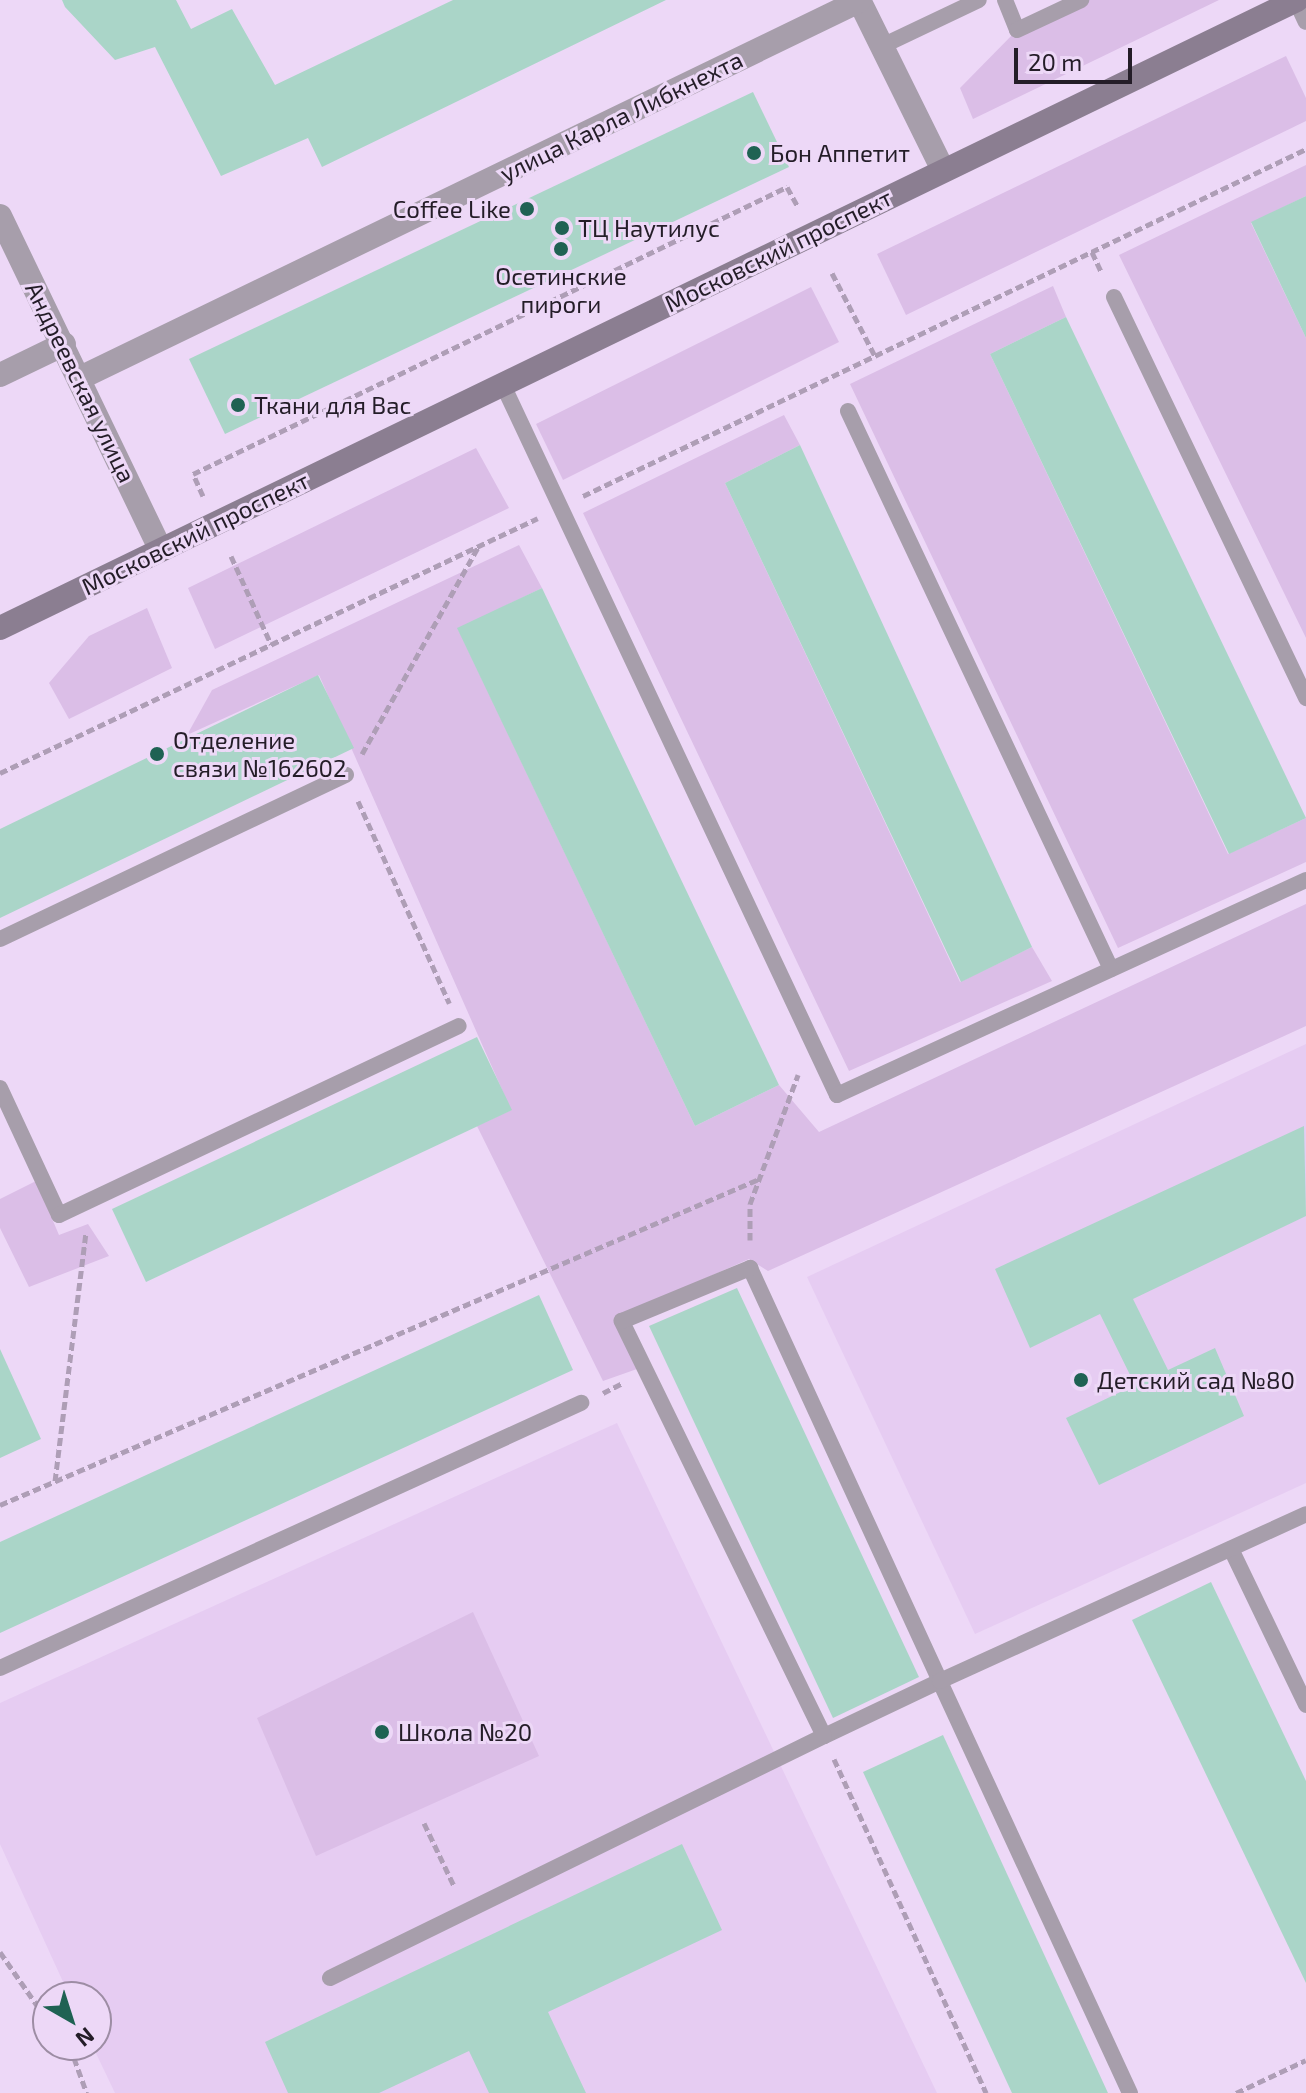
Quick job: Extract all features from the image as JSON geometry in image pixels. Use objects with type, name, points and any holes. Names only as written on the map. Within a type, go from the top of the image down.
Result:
[{"type":"street","points":[[859,0],[943,170]]},
{"type":"street","name":"улица Карла Либкнехта","points":[[80,378],[859,0]]},
{"type":"street","name":"Московский проспект","points":[[0,628],[1297,0]]},
{"type":"street","name":"Андреевская улица","points":[[0,216],[160,549]]},
{"type":"street","points":[[0,375],[64,344]]},
{"type":"lane","points":[[882,46],[979,0]]},
{"type":"lane","points":[[1005,0],[1017,30],[1081,0]]},
{"type":"lane","points":[[1297,0],[1306,22]]},
{"type":"lane","points":[[1114,297],[1306,698]]},
{"type":"lane","points":[[502,383],[837,1095],[1306,880]]},
{"type":"lane","points":[[848,411],[1111,969]]},
{"type":"lane","points":[[0,939],[346,775]]},
{"type":"lane","points":[[0,1088],[59,1215],[459,1026]]},
{"type":"lane","points":[[824,1736],[622,1321],[750,1268],[1130,2093]]},
{"type":"lane","points":[[0,1668],[581,1403]]},
{"type":"lane","points":[[330,1978],[824,1736],[1306,1514]]},
{"type":"lane","points":[[1231,1549],[1306,1705]]},
{"type":"path","points":[[0,773],[1306,149]]},
{"type":"path","points":[[206,503],[193,474],[731,214],[787,187],[802,215]]},
{"type":"path","points":[[832,273],[875,356]]},
{"type":"path","points":[[459,1026],[346,775],[359,760],[479,545]]},
{"type":"path","points":[[231,556],[271,644]]},
{"type":"path","points":[[750,1268],[750,1204],[811,1040]]},
{"type":"path","points":[[0,1505],[759,1179]]},
{"type":"path","points":[[55,1482],[90,1200]]},
{"type":"path","points":[[581,1403],[646,1373]]},
{"type":"path","points":[[824,1736],[986,2093]]},
{"type":"path","points":[[424,1823],[466,1912]]},
{"type":"path","points":[[0,1952],[32,1998]]},
{"type":"path","points":[[1236,2093],[1306,2060]]},
{"type":"path","points":[[75,2061],[87,2093]]},
{"type":"shaded area","points":[[1081,0],[1219,0],[973,119],[960,88],[1017,30]]},
{"type":"shaded area","points":[[1286,56],[1306,98],[1306,121],[906,315],[877,254]]},
{"type":"shaded area","points":[[1306,165],[1306,196],[1251,223],[1306,338],[1306,638],[1119,255]]},
{"type":"shaded area","points":[[1053,286],[1066,317],[990,354],[1228,854],[1306,818],[1306,862],[1118,948],[850,384]]},
{"type":"shaded area","points":[[811,287],[839,342],[563,480],[536,424]]},
{"type":"shaded area","points":[[784,415],[800,445],[725,483],[960,982],[1032,947],[1052,981],[849,1071],[583,513]]},
{"type":"shaded area","points":[[476,448],[509,508],[215,649],[188,588]]},
{"type":"shaded area","points":[[519,545],[542,588],[458,629],[695,1126],[779,1085],[819,1132],[1306,904],[1306,1026],[768,1271],[749,1259],[616,1318],[637,1369],[603,1381],[477,1126],[511,1110],[319,675],[187,735],[212,690]]},
{"type":"shaded area","points":[[147,608],[172,668],[69,719],[49,683],[89,636]]},
{"type":"shaded area","name":"Детский сад №80","points":[[1306,1044],[1306,1483],[975,1634],[807,1277]]},
{"type":"shaded area","points":[[36,1181],[59,1235],[88,1224],[109,1256],[29,1287],[0,1228],[0,1199]]},
{"type":"shaded area","name":"Школа №20","points":[[617,1423],[937,2093],[115,2093],[100,2061],[112,2061],[112,1981],[63,1981],[0,1844],[0,1703]]},
{"type":"shaded area","points":[[473,1612],[539,1756],[316,1856],[257,1718]]},
{"type":"building","points":[[62,0],[176,0],[191,29],[232,9],[275,85],[453,0],[666,0],[322,167],[308,138],[221,176],[155,47],[115,60]]},
{"type":"building","name":"ТЦ Наутилус","points":[[753,92],[789,167],[225,434],[189,359]]},
{"type":"building","points":[[1306,196],[1306,338],[1251,222]]},
{"type":"building","points":[[1066,317],[1306,818],[1229,854],[990,354]]},
{"type":"building","points":[[800,445],[1032,947],[961,982],[725,483]]},
{"type":"building","points":[[542,588],[779,1085],[695,1126],[457,628]]},
{"type":"building","points":[[318,675],[354,748],[0,918],[0,829]]},
{"type":"building","points":[[477,1037],[512,1110],[146,1282],[112,1209]]},
{"type":"building","points":[[1304,1126],[1306,1216],[1133,1299],[1168,1370],[1215,1348],[1244,1416],[1099,1485],[1066,1418],[1135,1385],[1100,1314],[1030,1348],[995,1269]]},
{"type":"building","points":[[737,1288],[919,1677],[833,1718],[649,1326]]},
{"type":"building","points":[[539,1295],[573,1370],[0,1633],[0,1542]]},
{"type":"building","points":[[0,1349],[41,1439],[0,1458]]},
{"type":"building","points":[[1211,1582],[1306,1781],[1306,1983],[1132,1620]]},
{"type":"building","points":[[943,1735],[1108,2093],[1012,2093],[863,1772]]},
{"type":"building","points":[[682,1844],[722,1930],[548,2012],[586,2093],[489,2093],[469,2051],[379,2093],[288,2093],[265,2042]]},
{"type":"place","name":"Бон Аппетит","points":[[754,153]]},
{"type":"place","name":"Coffee Like","points":[[527,209]]},
{"type":"place","name":"ТЦ Наутилус","points":[[562,228]]},
{"type":"place","name":"Осетинские пироги","points":[[561,249]]},
{"type":"place","name":"Ткани для Вас","points":[[238,405]]},
{"type":"place","name":"Отделение связи №162602","points":[[157,754]]},
{"type":"place","name":"Детский сад №80","points":[[1081,1380]]},
{"type":"place","name":"Школа №20","points":[[382,1732]]}]
